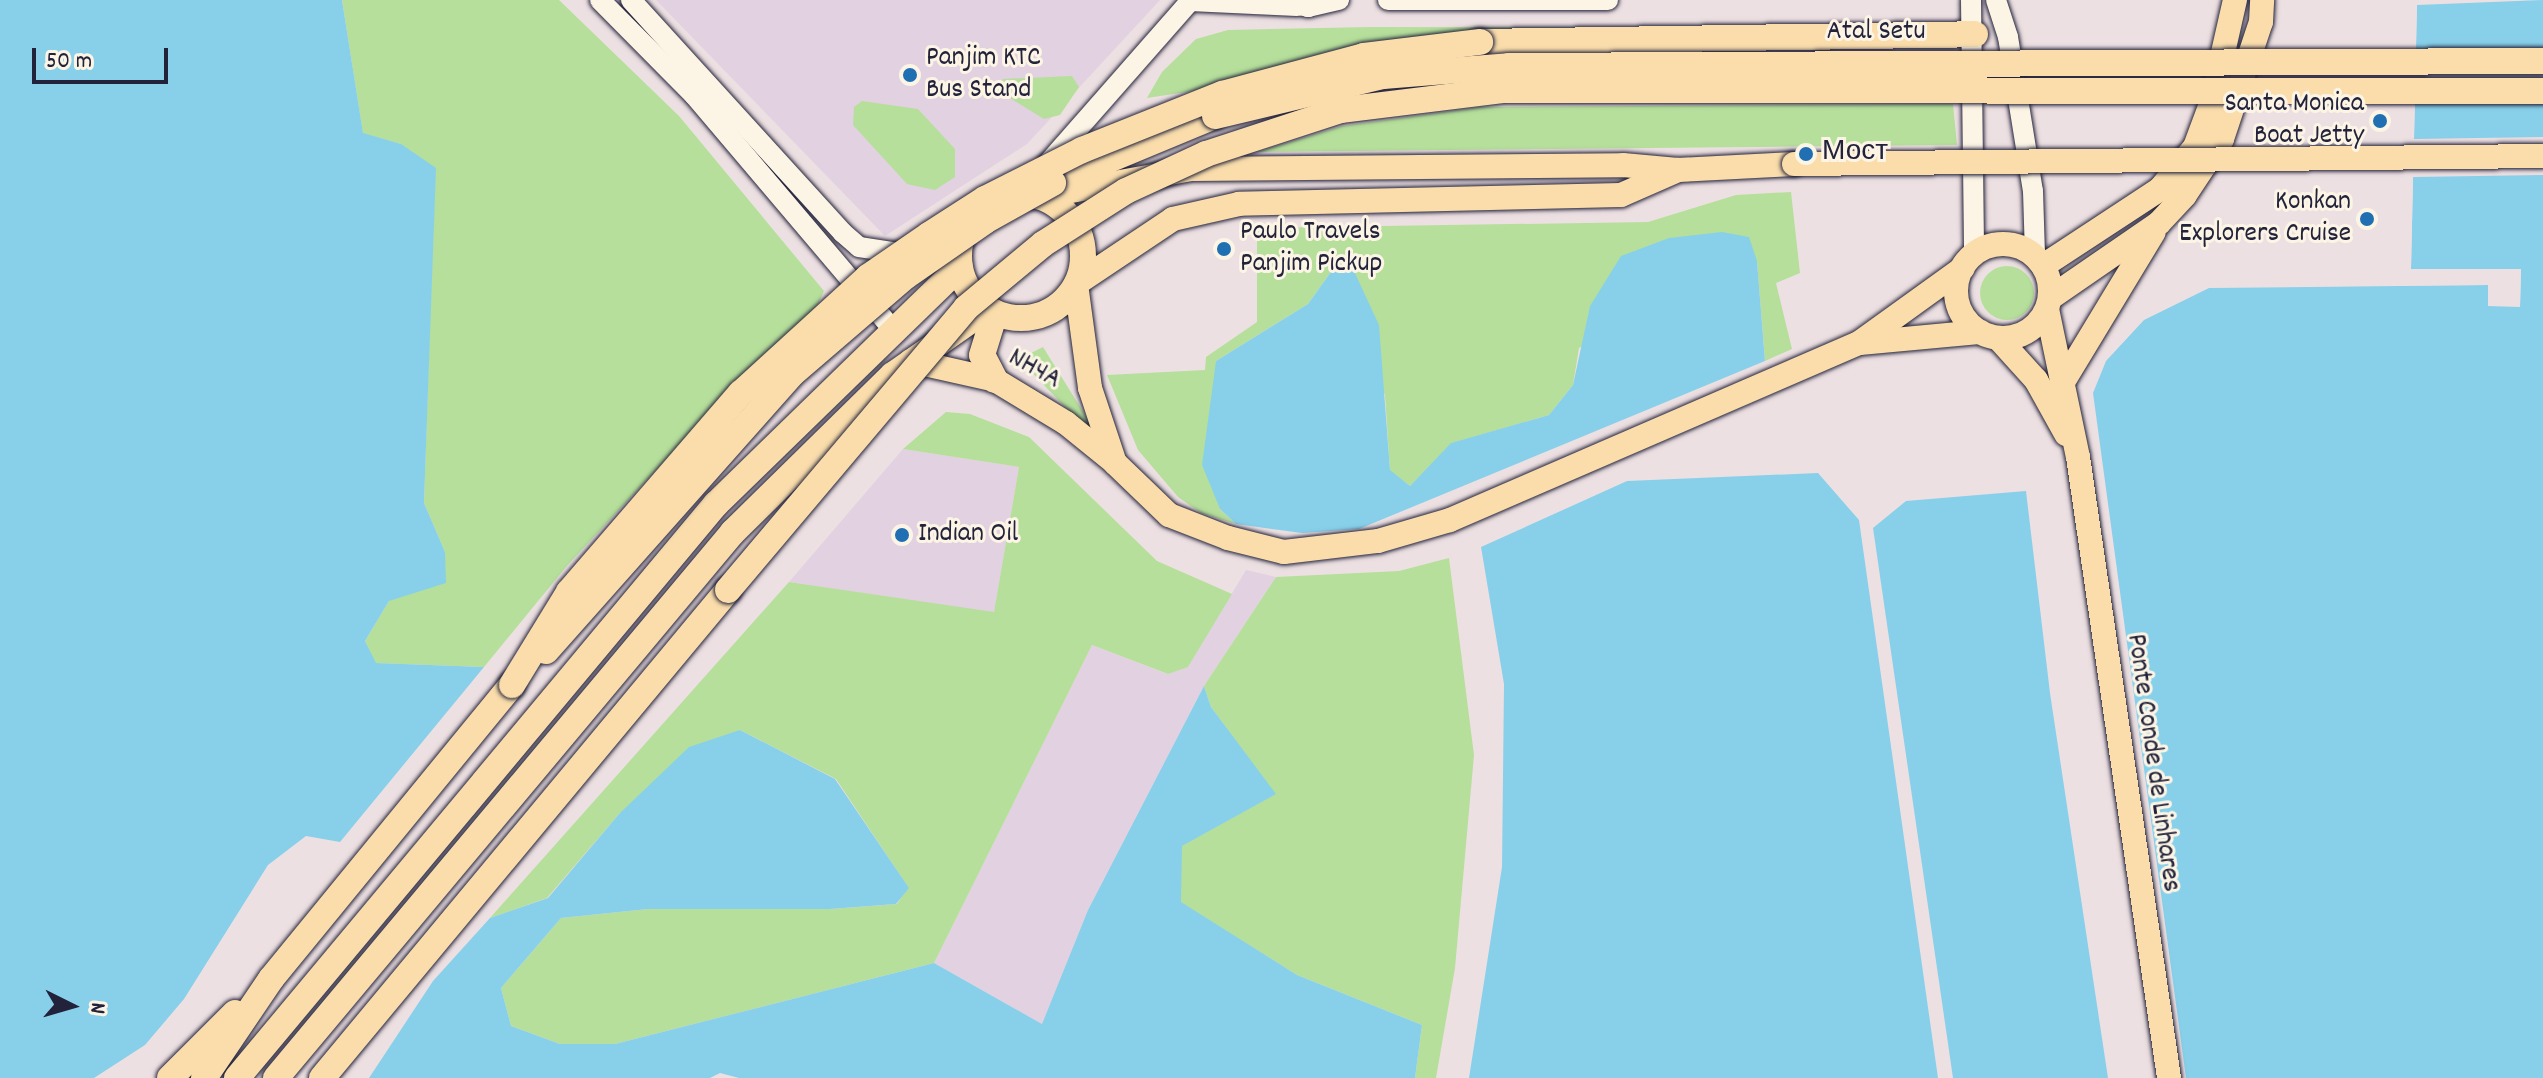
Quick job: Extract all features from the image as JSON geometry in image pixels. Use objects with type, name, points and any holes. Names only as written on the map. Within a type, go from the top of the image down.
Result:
[{"type":"highway","points":[[204,1078],[271,979],[512,685],[569,592],[741,393],[868,277],[929,235],[1030,175],[1142,124],[1222,94],[1364,56],[1480,42],[1973,16]]},
{"type":"highway","name":"Atal Setu","points":[[512,685],[589,608],[704,468],[792,374],[906,276],[985,221],[1053,183],[1215,116],[1383,76],[1509,66],[2543,61]]},
{"type":"highway","points":[[322,1078],[618,726],[847,443],[966,308],[1043,244],[1126,191],[1206,154],[1341,110],[1504,90],[2543,91]]},
{"type":"highway","points":[[1031,195],[1057,205],[1079,232],[1083,250],[1076,284],[1058,305],[1032,317],[991,311],[969,291],[960,267],[962,236],[991,201],[1031,195]]},
{"type":"highway","points":[[237,1078],[716,504],[960,267]]},
{"type":"highway","points":[[276,1078],[733,532],[911,361],[991,311]]},
{"type":"highway","points":[[991,311],[982,355],[995,380]]},
{"type":"highway","points":[[170,1078],[271,979]]},
{"type":"main road","points":[[600,0],[694,95],[895,332]]},
{"type":"main road","points":[[631,0],[859,247],[888,254],[922,253],[962,236]]},
{"type":"main road","points":[[1031,195],[1190,1],[1289,3],[1319,7],[1339,0]]},
{"type":"main road","points":[[1388,0],[1608,0]]},
{"type":"main road","points":[[2039,261],[2160,189],[2195,147],[2212,101],[2235,0]]},
{"type":"main road","points":[[2063,382],[2159,223],[2222,139],[2261,22],[2262,0]]},
{"type":"main road","points":[[1998,5],[2033,191],[2039,261],[2048,303]]},
{"type":"main road","points":[[1998,5],[1996,15],[1973,16],[1968,261],[1958,304],[2036,380],[2078,457]]},
{"type":"main road","points":[[1031,195],[1191,169],[1623,165],[1678,170],[1794,164],[2543,156]]},
{"type":"main road","points":[[1115,463],[1090,388],[1076,284],[1173,219],[1239,204],[1621,195],[1678,170]]},
{"type":"main road","points":[[1859,343],[2022,335],[2048,303],[2159,223]]},
{"type":"main road","points":[[1859,343],[1968,261],[1998,244],[2039,261]]},
{"type":"main road","name":"Ponte Conde de Linhares","points":[[2048,303],[2078,457],[2169,1078]]},
{"type":"main road","name":"NH4A","points":[[911,361],[995,380],[1066,423],[1115,463],[1169,515],[1228,538],[1284,552],[1333,549],[1450,520],[1859,343]]},
{"type":"shaded area","name":"Panjim KTC Bus Stand","points":[[656,0],[1160,0],[1027,144],[885,236]]},
{"type":"shaded area","points":[[903,449],[1019,467],[994,613],[789,582]]},
{"type":"shaded area","points":[[1246,570],[1276,577],[1204,686],[1088,910],[1042,1024],[934,963],[1092,645],[1167,674],[1188,667]]},
{"type":"green space","points":[[342,0],[559,0],[679,116],[824,291],[812,317],[684,440],[566,567],[484,667],[375,663],[365,641],[389,601],[445,552],[424,503],[429,349],[401,144],[363,134]]},
{"type":"green space","points":[[1371,27],[1927,28],[1546,37],[1147,98],[1162,72],[1196,39],[1228,30]]},
{"type":"green space","points":[[1072,76],[1079,87],[1060,115],[1044,119],[997,90],[1003,79]]},
{"type":"green space","points":[[862,101],[918,109],[955,149],[955,177],[935,190],[907,184],[853,125],[854,107]]},
{"type":"green space","points":[[1953,104],[1957,145],[1257,152],[1342,126],[1481,107]]},
{"type":"green space","points":[[1791,192],[1800,273],[1776,283],[1792,349],[1765,361],[1757,261],[1579,348],[1573,385],[1549,415],[1452,443],[1410,486],[1390,471],[1385,395],[1333,269],[1308,304],[1216,361],[1220,509],[1236,524],[1201,513],[1178,497],[1138,450],[1107,375],[1205,370],[1206,357],[1257,322],[1257,228],[1648,222],[1736,195]]},
{"type":"green space","points":[[2007,266],[2018,268],[2026,274],[2032,282],[2032,304],[2026,312],[2018,318],[2007,320],[1996,318],[1988,312],[1982,304],[1980,293],[1982,282],[1988,274],[1996,268]]},
{"type":"green space","points":[[1043,347],[1108,452],[1019,359]]},
{"type":"green space","points":[[946,412],[970,414],[1029,437],[1157,561],[1232,594],[1188,667],[1168,674],[1092,645],[934,963],[615,1044],[560,1044],[511,1026],[501,988],[561,918],[648,909],[830,909],[897,904],[908,887],[836,779],[740,730],[619,814],[547,898],[490,918],[789,582],[994,612],[1019,467],[903,449]]},
{"type":"green space","points":[[1449,558],[1474,755],[1455,968],[1436,1078],[1415,1078],[1422,1025],[1297,975],[1180,902],[1181,846],[1275,794],[1211,707],[1204,686],[1276,577],[1399,571]]},
{"type":"water","points":[[0,0],[342,0],[363,133],[401,144],[436,168],[424,503],[445,552],[446,583],[389,601],[365,641],[376,663],[484,667],[340,842],[306,836],[268,865],[184,999],[145,1045],[94,1078],[0,1078]]},
{"type":"water","points":[[2417,0],[2543,0],[2543,1078],[2186,1078],[2093,393],[2106,361],[2144,320],[2209,288],[2488,285],[2488,306],[2520,306],[2521,269],[2411,269]]},
{"type":"water","points":[[1722,232],[1749,237],[1757,261],[1765,361],[1359,529],[1302,533],[1236,524],[1220,509],[1202,465],[1216,361],[1308,304],[1333,269],[1354,271],[1379,325],[1390,470],[1410,486],[1451,443],[1549,415],[1573,385],[1590,306],[1621,256],[1669,238]]},
{"type":"water","points":[[1818,473],[1859,520],[1938,1078],[1469,1078],[1502,867],[1504,684],[1481,547],[1627,481]]},
{"type":"water","points":[[2026,491],[2050,693],[2108,1078],[1953,1078],[1873,528],[1906,501]]},
{"type":"water","points":[[1204,686],[1211,707],[1276,794],[1182,846],[1181,902],[1297,975],[1422,1025],[1415,1078],[739,1078],[720,1073],[710,1078],[369,1078],[433,981],[490,918],[548,898],[619,814],[689,747],[740,730],[835,779],[909,888],[896,904],[830,909],[648,909],[561,918],[501,988],[511,1026],[560,1044],[615,1044],[934,963],[1042,1024],[1088,910]]},
{"type":"pier","points":[[2413,0],[2543,0],[2417,5],[2416,50],[2543,49],[2543,102],[2415,103],[2414,139],[2543,137],[2543,175],[2413,177],[2411,269],[2521,269],[2520,307],[2488,306],[2488,285],[2209,287],[2489,281],[2492,302],[2516,302],[2517,273],[2407,271]]},
{"type":"place","name":"Panjim KTC Bus Stand","points":[[910,75]]},
{"type":"place","name":"Santa Monica Boat Jetty","points":[[2380,121]]},
{"type":"place","name":"Мост","points":[[1806,154]]},
{"type":"place","name":"Konkan Explorers Cruise","points":[[2367,219]]},
{"type":"place","name":"Paulo Travels Panjim Pickup","points":[[1224,249]]},
{"type":"place","name":"Indian Oil","points":[[902,535]]}]
